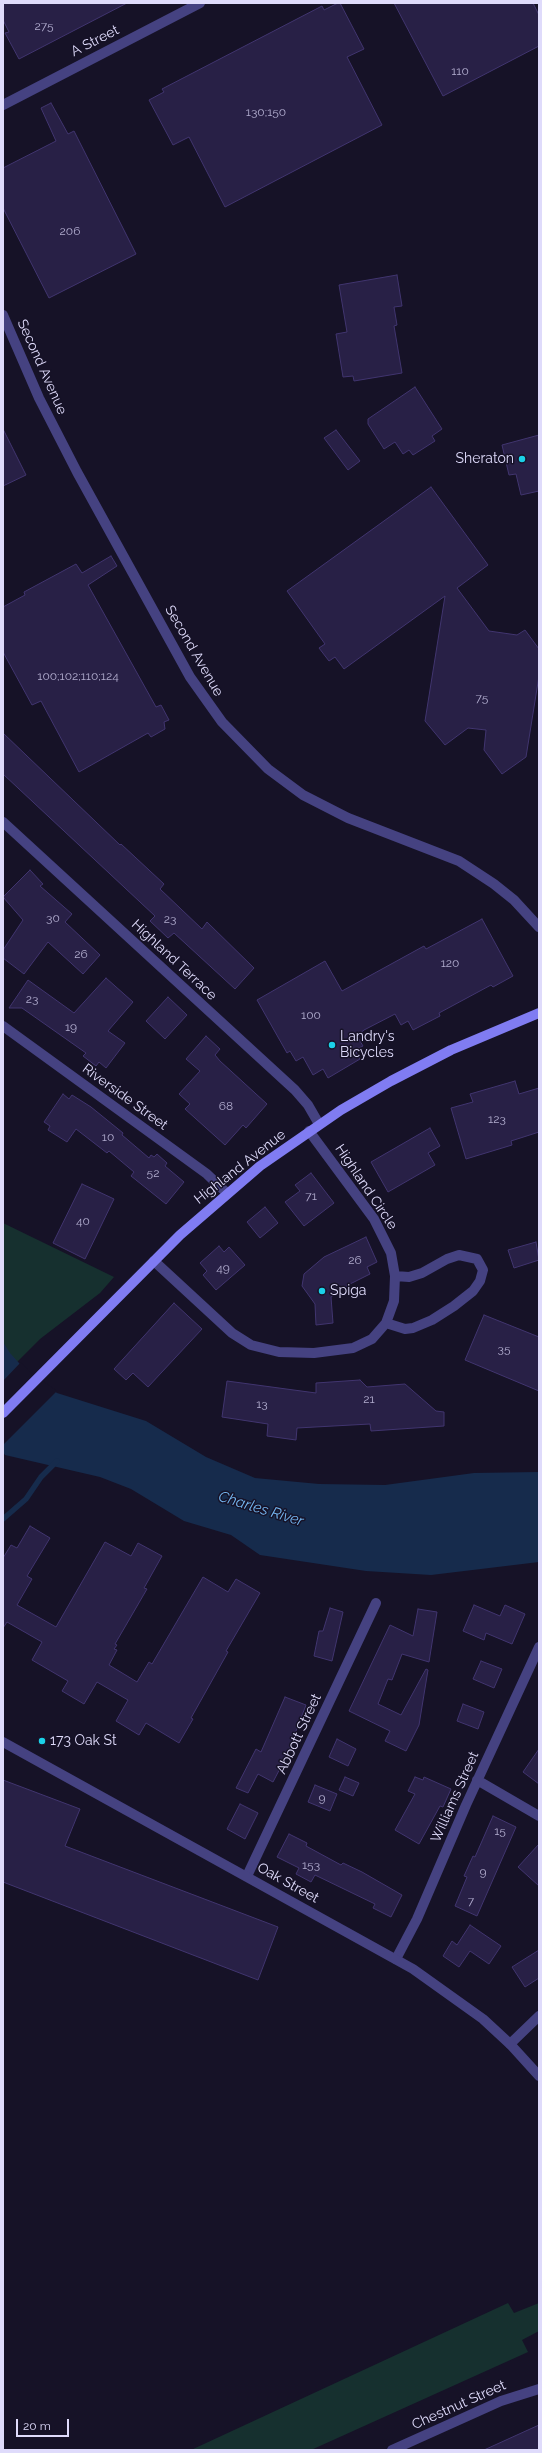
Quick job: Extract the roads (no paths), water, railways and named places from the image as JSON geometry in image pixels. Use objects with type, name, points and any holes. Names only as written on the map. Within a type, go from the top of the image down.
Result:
[{"type":"main road","name":"Highland Avenue","points":[[5,1411],[154,1261],[228,1193],[309,1131],[373,1090],[423,1064],[539,1013]]},
{"type":"street","name":"A Street","points":[[3,105],[200,3]]},
{"type":"street","name":"Second Avenue","points":[[3,315],[39,398],[77,472],[190,677],[222,722],[268,769],[302,795],[348,818],[459,861],[494,884],[514,900],[539,927]]},
{"type":"street","name":"Highland Terrace","points":[[3,822],[295,1090],[308,1105],[319,1124]]},
{"type":"street","name":"Riverside Street","points":[[3,1026],[207,1174],[228,1193]]},
{"type":"street","name":"Highland Circle","points":[[154,1261],[232,1333],[260,1348],[284,1352],[314,1353],[353,1348],[372,1339],[386,1323],[394,1301],[395,1276],[391,1253],[381,1230],[309,1131]]},
{"type":"street","points":[[386,1323],[405,1329],[417,1327],[432,1320],[473,1291],[480,1281],[483,1270],[477,1260],[459,1255],[447,1259],[422,1273],[408,1277],[395,1276]]},
{"type":"street","name":"Abbott Street","points":[[247,1876],[376,1604]]},
{"type":"street","name":"Williams Street","points":[[396,1958],[417,1919],[477,1780],[539,1647]]},
{"type":"street","name":"Oak Street","points":[[3,1742],[396,1958],[455,1998],[510,2044],[539,2076]]},
{"type":"street","points":[[477,1780],[539,1816]]},
{"type":"street","points":[[510,2044],[539,2016]]},
{"type":"street","name":"Chestnut Street","points":[[392,2450],[501,2401],[539,2389]]},
{"type":"water","name":"Charles River","points":[[3,1342],[10,1353],[28,1373],[57,1393],[146,1421],[206,1457],[255,1478],[319,1484],[385,1485],[474,1473],[539,1472],[539,1562],[431,1575],[366,1571],[260,1555],[231,1535],[184,1521],[131,1489],[100,1477],[5,1455],[3,1452]]},
{"type":"waterway","points":[[3,1519],[26,1499],[41,1477],[57,1461]]},
{"type":"place","name":"Sheraton","points":[[522,459]]},
{"type":"place","name":"Landry's Bicycles","points":[[332,1045]]},
{"type":"place","name":"Spiga","points":[[322,1291]]},
{"type":"place","name":"173 Oak St","points":[[42,1741]]}]
